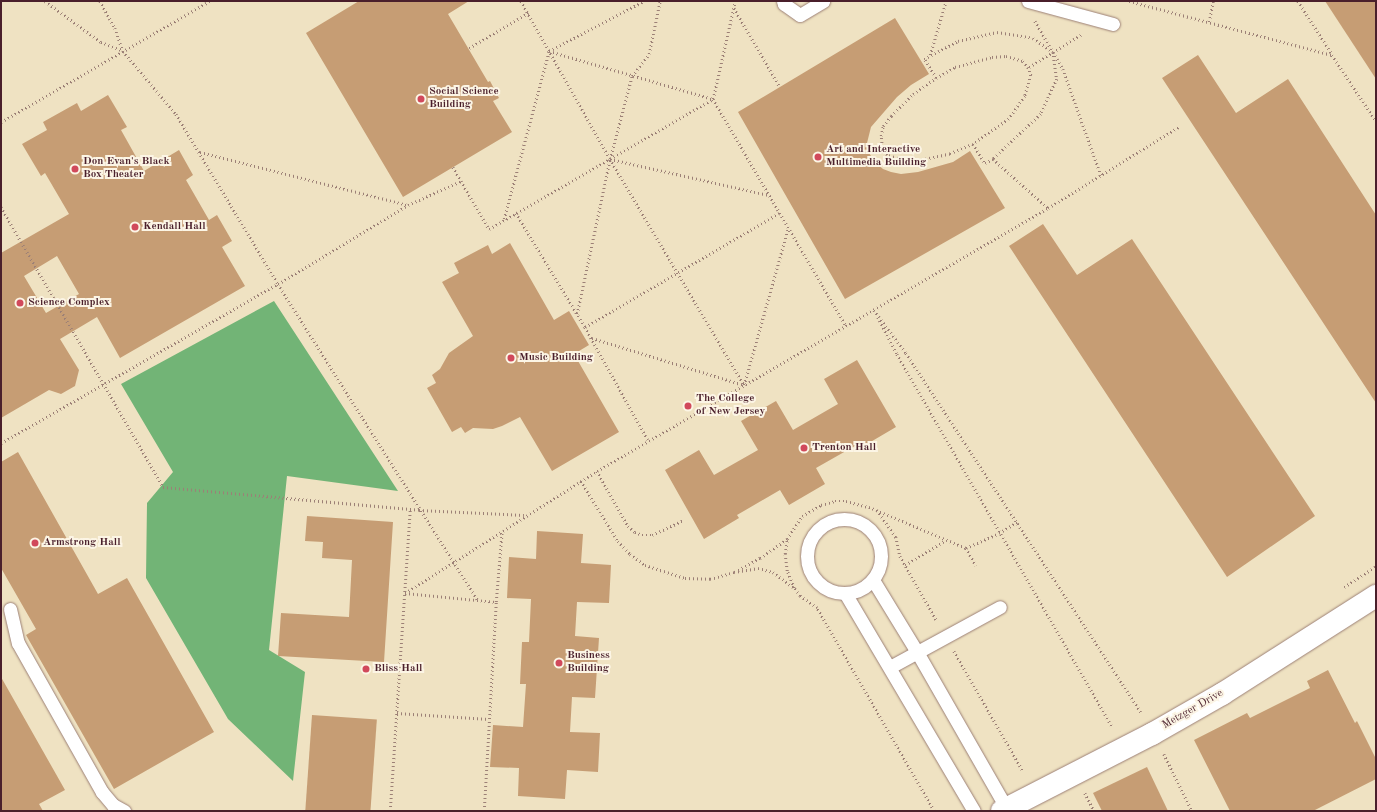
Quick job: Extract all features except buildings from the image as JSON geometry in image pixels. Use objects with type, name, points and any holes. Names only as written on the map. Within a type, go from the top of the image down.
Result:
[{"type":"street","name":"Metzger Drive","points":[[1005,810],[1152,734],[1222,694],[1376,596]]},
{"type":"lane","points":[[783,1],[784,4],[800,15],[823,1]]},
{"type":"lane","points":[[1028,1],[1113,24]]},
{"type":"lane","points":[[845,518],[857,521],[867,526],[875,535],[880,546],[881,558],[879,570],[873,580],[860,589],[845,593],[834,592],[823,586],[814,578],[809,567],[807,556],[809,544],[814,533],[828,522],[845,518]]},
{"type":"lane","points":[[873,580],[917,652],[1005,810]]},
{"type":"lane","points":[[845,593],[974,811]]},
{"type":"lane","points":[[890,667],[1000,607]]},
{"type":"lane","points":[[10,609],[18,643],[75,745],[102,792],[114,805],[124,811]]},
{"type":"path","points":[[45,1],[101,42],[123,52]]},
{"type":"path","points":[[100,1],[115,28],[123,52],[176,114],[278,284],[478,600]]},
{"type":"path","points":[[1,122],[210,1]]},
{"type":"path","points":[[521,1],[610,159],[744,386]]},
{"type":"path","points":[[504,220],[549,52],[644,1]]},
{"type":"path","points":[[577,314],[610,159],[632,76],[649,54],[660,1]]},
{"type":"path","points":[[735,1],[713,99],[846,326]]},
{"type":"path","points":[[930,56],[946,1]]},
{"type":"path","points":[[1129,1],[1332,55]]},
{"type":"path","points":[[1209,22],[1214,1]]},
{"type":"path","points":[[1298,1],[1376,121]]},
{"type":"path","points":[[733,7],[780,87]]},
{"type":"path","points":[[469,48],[528,13]]},
{"type":"path","points":[[1034,20],[1063,69],[1101,174]]},
{"type":"path","points":[[936,78],[924,59],[958,41],[997,32],[1033,38],[1053,52],[1057,78],[1041,114],[993,159],[985,163],[973,144]]},
{"type":"path","points":[[1028,67],[1084,33]]},
{"type":"path","points":[[549,52],[713,99]]},
{"type":"path","points":[[992,57],[1015,58],[1023,61],[1028,67],[1031,74],[1030,83],[1018,107],[1009,119],[973,144],[950,154],[918,161],[895,159],[887,155],[882,147],[881,136],[883,126],[913,94],[936,78],[955,68],[992,57]]},
{"type":"path","points":[[453,167],[489,229],[713,99]]},
{"type":"path","points":[[405,593],[524,515],[648,440],[744,386],[1048,208],[1180,126]]},
{"type":"path","points":[[199,152],[408,205]]},
{"type":"path","points":[[610,159],[769,195]]},
{"type":"path","points":[[993,159],[1048,208]]},
{"type":"path","points":[[1,444],[278,284],[408,205],[461,181]]},
{"type":"path","points":[[1,207],[163,487],[420,510],[524,515]]},
{"type":"path","points":[[516,213],[585,327],[648,440]]},
{"type":"path","points":[[585,327],[779,213]]},
{"type":"path","points":[[744,386],[788,228]]},
{"type":"path","points":[[874,310],[906,353],[1141,712]]},
{"type":"path","points":[[874,310],[897,354],[999,533],[1112,726]]},
{"type":"path","points":[[591,338],[744,386]]},
{"type":"path","points":[[597,471],[628,526],[635,532],[642,535],[652,535],[684,520]]},
{"type":"path","points":[[581,481],[618,542],[630,554],[645,565],[685,578],[710,579],[734,572],[758,568],[773,572],[794,588]]},
{"type":"path","points":[[390,811],[410,509]]},
{"type":"path","points":[[976,565],[966,548],[999,533],[1017,522]]},
{"type":"path","points":[[484,811],[496,602],[502,530]]},
{"type":"path","points":[[734,572],[760,558],[787,539]]},
{"type":"path","points":[[905,565],[946,540]]},
{"type":"path","points":[[1343,588],[1376,566]]},
{"type":"path","points":[[405,593],[496,602]]},
{"type":"path","points":[[397,713],[489,719]]},
{"type":"path","points":[[1163,752],[1192,811]]},
{"type":"path","points":[[1083,789],[1094,811]]},
{"type":"green space","points":[[274,301],[398,491],[287,476],[269,650],[305,672],[293,781],[228,719],[146,578],[147,503],[173,472],[121,384]]},
{"type":"place","name":"Social Science Building","points":[[421,99]]},
{"type":"place","name":"Art and Interactive Multimedia Building","points":[[818,157]]},
{"type":"place","name":"Don Evan's Black Box Theater","points":[[75,169]]},
{"type":"place","name":"Kendall Hall","points":[[135,227]]},
{"type":"place","name":"Science Complex","points":[[20,303]]},
{"type":"place","name":"Music Building","points":[[511,358]]},
{"type":"place","name":"The College of New Jersey","points":[[688,406]]},
{"type":"place","name":"Trenton Hall","points":[[804,448]]},
{"type":"place","name":"Armstrong Hall","points":[[35,543]]},
{"type":"place","name":"Business Building","points":[[559,663]]},
{"type":"place","name":"Bliss Hall","points":[[366,669]]}]
